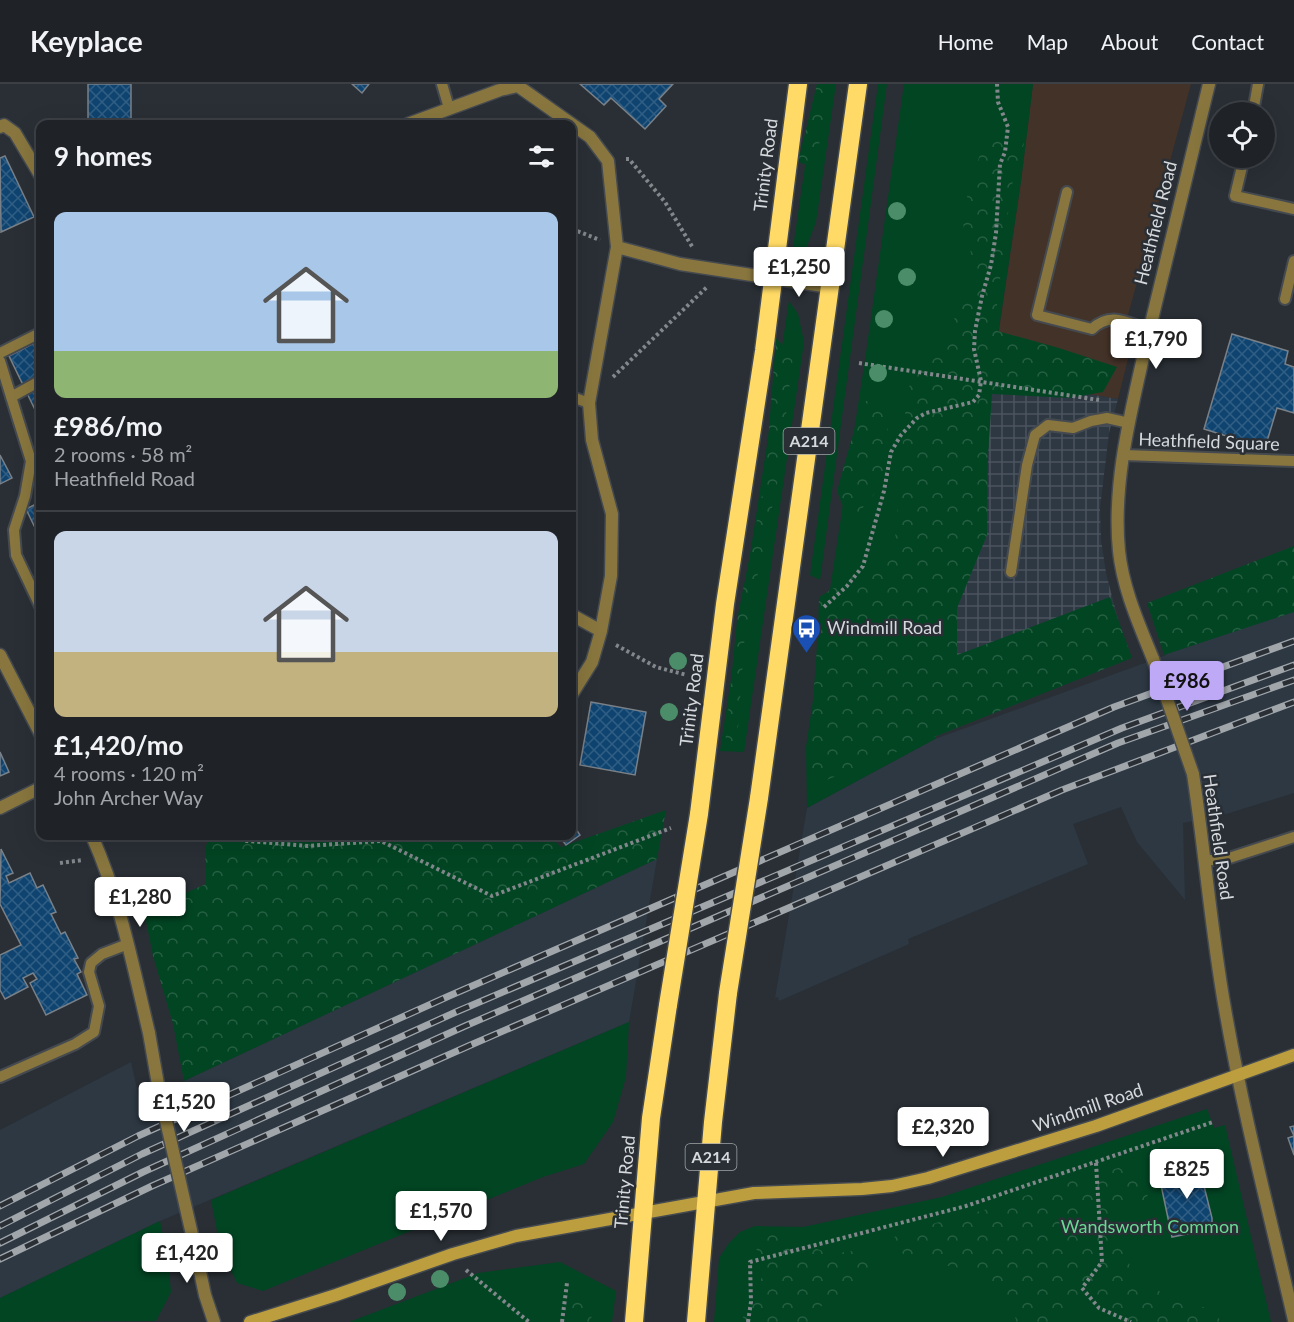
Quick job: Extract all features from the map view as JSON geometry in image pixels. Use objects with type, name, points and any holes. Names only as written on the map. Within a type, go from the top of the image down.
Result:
[{"type":"highway","name":"Trinity Road","points":[[634,1322],[652,1112],[699,814],[725,604],[764,351],[798,84]]},
{"type":"highway","name":"A214","points":[[696,1322],[713,1122],[728,993],[759,798],[858,84]]},
{"type":"main road","name":"Windmill Road","points":[[250,1322],[453,1254],[516,1236],[754,1193],[862,1189],[892,1186],[928,1178],[1096,1126],[1294,1054]]},
{"type":"street","name":"Heathfield Road","points":[[1209,84],[1149,330],[1129,423],[1119,499],[1119,550],[1126,592],[1153,659],[1193,774],[1212,923],[1237,1075],[1294,1320]]},
{"type":"street","points":[[425,120],[449,108],[519,85],[568,120]]},
{"type":"street","points":[[0,127],[4,125],[15,133],[36,168]]},
{"type":"street","points":[[576,126],[590,136],[608,161],[617,247],[589,403],[592,440],[612,514],[610,576],[600,633],[592,662],[576,688]]},
{"type":"street","points":[[617,247],[692,266],[830,287]]},
{"type":"street","points":[[576,618],[600,633]]},
{"type":"street","points":[[0,655],[36,725]]},
{"type":"street","points":[[0,808],[36,790]]},
{"type":"street","points":[[94,840],[108,872],[128,944],[159,1090],[214,1322]]},
{"type":"lane","points":[[442,84],[449,108]]},
{"type":"lane","points":[[1255,102],[1258,84]]},
{"type":"lane","points":[[1242,168],[1235,196],[1294,208]]},
{"type":"lane","points":[[1067,192],[1037,315],[1092,329],[1101,320],[1110,318],[1149,330]]},
{"type":"lane","points":[[1285,300],[1294,261]]},
{"type":"lane","points":[[0,353],[36,335]]},
{"type":"lane","points":[[0,361],[32,460],[25,496],[14,530],[16,555],[36,598]]},
{"type":"lane","points":[[11,397],[36,383]]},
{"type":"lane","points":[[576,398],[589,403]]},
{"type":"lane","points":[[1011,572],[1027,465],[1035,435],[1048,425],[1073,428],[1107,418],[1129,423]]},
{"type":"lane","name":"Heathfield Square","points":[[1124,455],[1294,461]]},
{"type":"lane","points":[[1205,860],[1223,860],[1294,837]]},
{"type":"lane","points":[[0,1077],[75,1044],[94,1032],[99,1006],[89,972],[91,963],[102,954],[128,944]]},
{"type":"path","points":[[824,608],[847,586],[863,566],[885,491],[891,452],[901,435],[917,418],[926,413],[973,402],[979,395],[981,381],[974,350],[975,331],[993,254],[1000,164],[1005,152],[1008,128],[998,102],[997,84]]},
{"type":"path","points":[[608,161],[629,159],[665,202],[694,249],[692,266]]},
{"type":"path","points":[[576,232],[617,247]]},
{"type":"path","points":[[593,379],[611,379],[710,285],[712,269]]},
{"type":"path","points":[[859,363],[1133,406]]},
{"type":"path","points":[[600,633],[656,667],[687,675]]},
{"type":"path","points":[[243,840],[307,846],[381,841],[492,896],[671,828]]},
{"type":"path","points":[[748,1322],[751,1302],[750,1262],[966,1206],[1213,1122]]},
{"type":"path","points":[[1096,1163],[1102,1262],[1082,1288],[1099,1308],[1131,1322]]},
{"type":"path","points":[[465,1270],[529,1322]]},
{"type":"path","points":[[562,1322],[567,1283]]},
{"type":"shaded area","points":[[1033,84],[1191,84],[1124,330],[1130,351],[1118,399],[992,378]]},
{"type":"shaded area","points":[[992,378],[1118,399],[1109,433],[1100,508],[1101,540],[1106,573],[1121,631],[943,701]]},
{"type":"shaded area","points":[[1294,548],[1294,793],[1223,815],[1183,823],[1185,900],[1137,842],[1121,807],[1073,824],[1088,864],[908,939],[909,944],[779,1001],[778,997],[775,998],[807,808],[935,739],[1164,656]]},
{"type":"shaded area","points":[[657,859],[629,1022],[160,1221],[0,1298],[0,1130],[131,1062],[139,1098],[184,1081]]},
{"type":"green space","points":[[817,84],[836,84],[816,222],[805,251],[798,253],[793,248]]},
{"type":"green space","points":[[817,84],[828,84],[819,145],[813,167],[798,162]]},
{"type":"green space","points":[[878,84],[887,84],[820,580],[810,575]]},
{"type":"green space","points":[[904,84],[1033,84],[1021,181],[943,701],[935,739],[807,808],[806,747]]},
{"type":"green space","points":[[992,132],[1025,140],[1011,188],[994,330],[1117,367],[1103,392],[1070,398],[992,394],[988,455],[987,535],[957,608],[957,655],[1110,597],[1132,658],[809,787],[819,597],[894,552],[907,390],[925,360],[948,331],[977,275],[961,217],[983,144]]},
{"type":"green space","points":[[789,301],[798,314],[804,342],[744,752],[720,751]]},
{"type":"green space","points":[[776,338],[793,357],[778,480],[745,633],[737,741],[731,747],[725,744],[737,620],[765,480]]},
{"type":"green space","points":[[879,398],[888,425],[886,480],[855,517],[847,517],[837,491],[862,402]]},
{"type":"green space","points":[[1294,546],[1294,612],[1164,655],[1147,603]]},
{"type":"green space","points":[[666,810],[657,859],[184,1081],[173,1024],[153,956],[144,911],[206,884],[205,847],[209,840],[553,840],[561,847]]},
{"type":"green space","points":[[629,1022],[626,1077],[613,1122],[584,1164],[543,1177],[263,1291],[237,1283],[220,1247],[211,1200]]},
{"type":"green space","name":"Wandsworth Common","points":[[1207,1109],[1214,1128],[1225,1125],[1271,1322],[714,1322],[719,1258],[740,1232],[755,1226],[803,1227],[942,1197]]},
{"type":"green space","points":[[1122,1167],[1150,1191],[1144,1202],[1126,1209],[1123,1235],[1132,1276],[1168,1296],[1212,1310],[1222,1322],[1116,1322],[1102,1294],[1068,1302],[1059,1318],[1060,1322],[1016,1322],[1015,1316],[978,1272],[905,1257],[892,1238],[910,1230],[984,1210],[1068,1181]]},
{"type":"green space","points":[[160,1221],[168,1260],[171,1292],[156,1321],[0,1322],[0,1298]]},
{"type":"green space","points":[[775,1231],[797,1243],[833,1254],[851,1251],[864,1256],[877,1272],[867,1285],[826,1303],[815,1314],[812,1322],[742,1322],[749,1302],[766,1270],[755,1246],[763,1236]]},
{"type":"green space","points":[[560,1262],[616,1291],[612,1322],[349,1322],[478,1273]]},
{"type":"green space","points":[[572,1296],[592,1308],[591,1322],[569,1322]]},
{"type":"building","points":[[88,84],[131,84],[131,120],[88,120]]},
{"type":"building","points":[[352,84],[369,84],[362,93]]},
{"type":"building","points":[[580,84],[673,84],[659,99],[666,106],[645,129],[611,98],[604,105]]},
{"type":"building","points":[[5,156],[34,217],[1,232],[0,158]]},
{"type":"building","points":[[1232,334],[1288,351],[1285,364],[1294,367],[1294,413],[1277,408],[1265,448],[1204,429]]},
{"type":"building","points":[[36,342],[36,412],[9,356]]},
{"type":"building","points":[[0,455],[12,478],[0,484]]},
{"type":"building","points":[[36,504],[36,530],[26,509]]},
{"type":"building","points":[[591,702],[646,712],[635,775],[580,765]]},
{"type":"building","points":[[0,752],[9,772],[0,776]]},
{"type":"building","points":[[562,840],[573,840],[566,845]]},
{"type":"building","points":[[1,849],[13,873],[6,876],[9,883],[30,873],[37,888],[43,885],[56,912],[51,914],[61,934],[65,932],[78,958],[74,959],[81,972],[77,974],[87,995],[46,1015],[30,983],[37,979],[33,973],[23,978],[28,987],[5,999],[0,990],[0,955],[21,945],[0,904]]},
{"type":"building","points":[[1294,1136],[1294,1155],[1288,1138]]},
{"type":"building","points":[[1197,1158],[1212,1218],[1212,1229],[1172,1237],[1161,1185],[1173,1182],[1169,1164]]},
{"type":"railway","points":[[0,1206],[138,1136],[449,996],[1114,707],[1294,641]]},
{"type":"railway","points":[[0,1226],[142,1154],[456,1012],[1122,728],[1294,665]]},
{"type":"railway","points":[[0,1243],[143,1172],[465,1026],[1118,743],[1294,680]]},
{"type":"railway","points":[[0,1259],[152,1186],[473,1044],[1062,790],[1294,702]]},
{"type":"place","name":"Windmill Road","points":[[806,654]]}]
